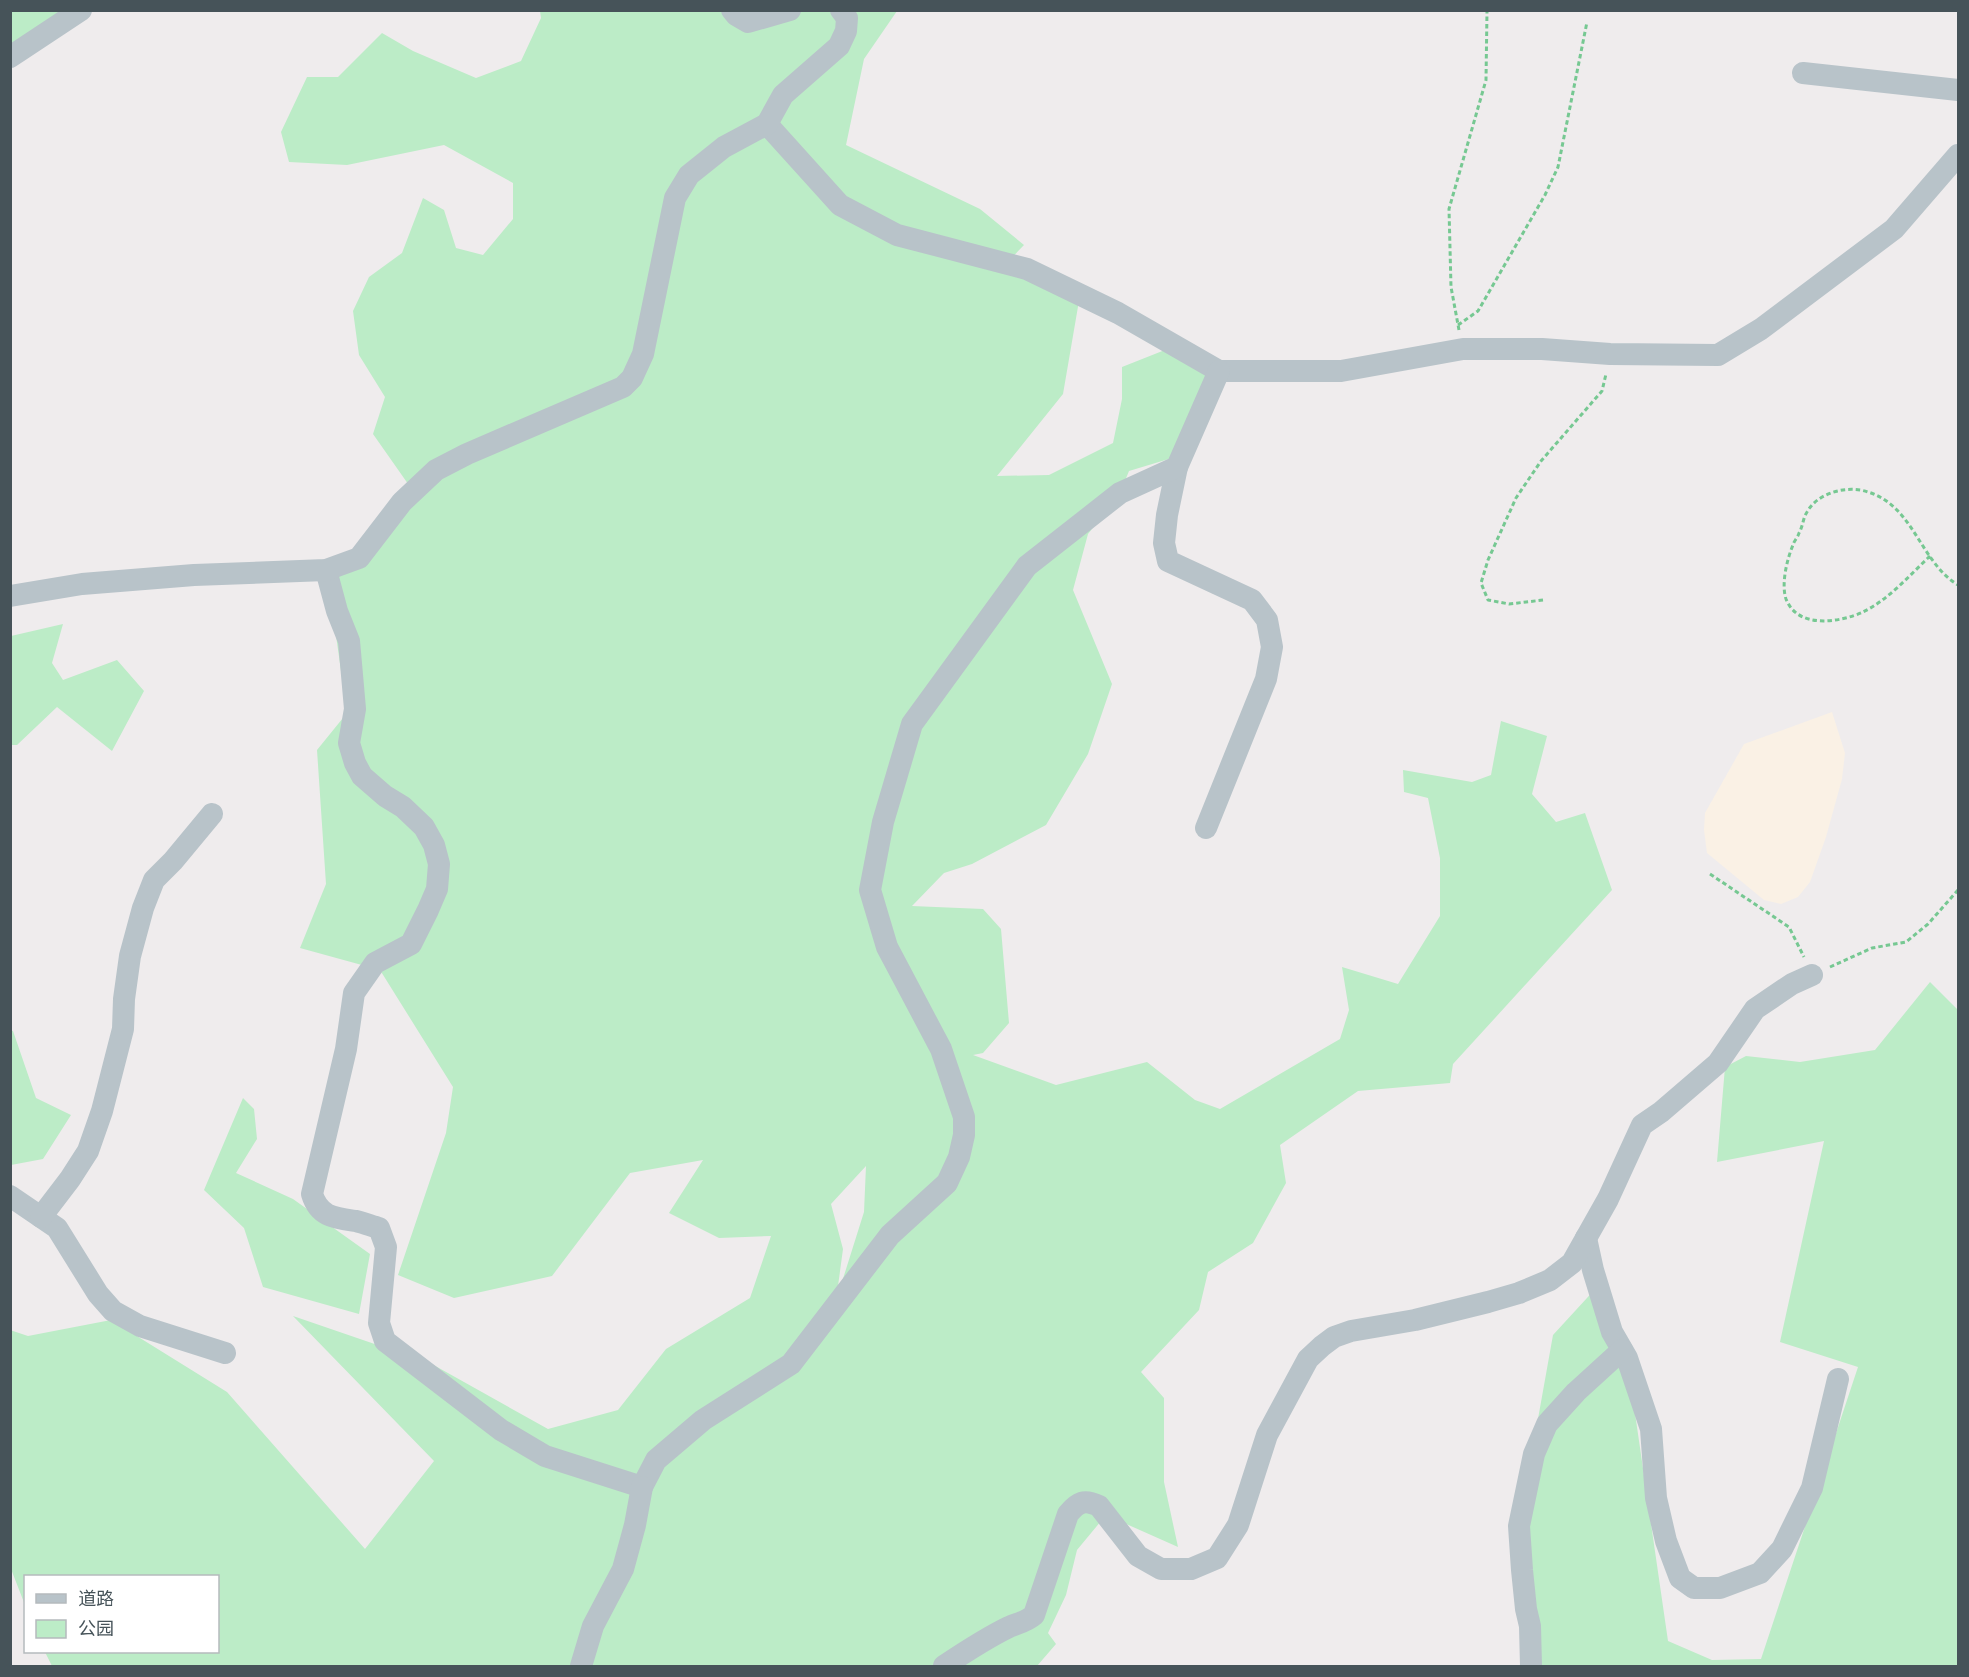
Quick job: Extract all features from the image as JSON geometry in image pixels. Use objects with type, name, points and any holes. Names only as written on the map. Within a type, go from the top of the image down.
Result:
[{"type":"street","points":[[10,57],[81,10]]},
{"type":"street","points":[[732,10],[748,22],[790,10]]},
{"type":"street","points":[[10,596],[82,584],[194,575],[326,570],[359,558],[402,502],[436,470],[467,454],[622,387],[632,378],[643,354],[675,198],[689,175],[706,160],[724,147],[767,124],[783,95],[839,46],[846,31],[847,18],[841,10]]},
{"type":"street","points":[[1803,74],[1959,90]]},
{"type":"street","points":[[767,124],[840,205],[897,235],[1027,269],[1118,313],[1219,372],[1341,372],[1463,349],[1542,349],[1610,354],[1718,355],[1761,329],[1894,229],[1959,155]]},
{"type":"street","points":[[1206,828],[1266,679],[1272,647],[1267,620],[1252,600],[1168,561],[1164,543],[1177,467],[1219,372]]},
{"type":"street","points":[[581,1666],[593,1626],[623,1569],[642,1487],[656,1460],[703,1420],[791,1364],[890,1235],[947,1183],[959,1157],[964,1135],[964,1117],[941,1049],[887,947],[870,890],[882,822],[912,724],[1027,566],[1120,493],[1177,467]]},
{"type":"street","points":[[326,570],[337,611],[349,641],[355,709],[348,743],[355,764],[362,776],[385,796],[403,807],[424,828],[434,845],[439,864],[437,889],[411,944],[375,963],[354,993],[346,1049],[312,1194],[315,1204],[334,1219],[379,1228],[386,1247],[379,1323],[386,1341],[501,1431],[545,1456],[642,1487]]},
{"type":"street","points":[[41,1217],[88,1151],[102,1111],[123,1029],[124,999],[130,956],[142,908],[154,880],[212,814]]},
{"type":"street","points":[[944,1666],[974,1646],[1011,1626],[1028,1621],[1034,1615],[1068,1514],[1080,1503],[1090,1501],[1099,1506],[1138,1556],[1161,1569],[1191,1569],[1217,1558],[1238,1525],[1267,1435],[1308,1359],[1334,1337],[1351,1331],[1415,1320],[1519,1293],[1550,1280],[1572,1263],[1608,1199],[1642,1125],[1661,1112],[1718,1063],[1755,1009],[1792,984],[1812,975]]},
{"type":"street","points":[[10,1196],[57,1228],[98,1294],[113,1311],[140,1326],[225,1353]]},
{"type":"street","points":[[1586,1238],[1612,1332],[1623,1350],[1651,1429],[1656,1498],[1666,1541],[1680,1578],[1694,1588],[1720,1588],[1760,1573],[1782,1549],[1812,1488],[1838,1379]]},
{"type":"street","points":[[1531,1666],[1530,1626],[1523,1580],[1519,1526],[1534,1454],[1547,1425],[1576,1392],[1623,1350]]},
{"type":"path","points":[[1463,349],[1451,287],[1449,208],[1486,80],[1487,11]]},
{"type":"path","points":[[1458,325],[1478,311],[1545,195],[1558,167],[1587,22]]},
{"type":"path","points":[[1543,600],[1509,604],[1488,600],[1481,583],[1488,560],[1516,498],[1541,461],[1602,391],[1610,354]]},
{"type":"path","points":[[1930,556],[1865,611],[1840,621],[1822,622],[1805,617],[1794,610],[1786,600],[1784,587],[1786,572],[1792,546],[1806,513],[1820,499],[1833,493],[1857,489],[1871,492],[1902,513],[1930,556],[1950,580],[1959,585]]},
{"type":"path","points":[[1710,874],[1789,927],[1812,975],[1872,948],[1906,942],[1928,924],[1959,890]]},
{"type":"shaded area","points":[[1832,712],[1845,753],[1842,779],[1826,837],[1810,882],[1798,897],[1781,904],[1764,900],[1707,853],[1704,830],[1705,813],[1744,744]]},
{"type":"green space","points":[[11,11],[80,11],[11,58]]},
{"type":"green space","points":[[540,11],[897,11],[864,59],[846,145],[980,209],[1024,245],[999,271],[1080,295],[1063,394],[997,476],[1049,475],[1113,443],[1122,399],[1122,367],[1175,346],[1219,371],[1182,455],[1129,471],[1120,493],[1088,534],[1073,590],[1112,684],[1088,754],[1046,825],[972,864],[944,873],[912,906],[983,909],[1001,929],[1009,1023],[983,1053],[973,1055],[1056,1085],[1147,1062],[1195,1100],[1220,1109],[1340,1039],[1349,1010],[1342,967],[1398,984],[1440,916],[1440,858],[1428,798],[1404,792],[1403,770],[1472,782],[1491,775],[1501,721],[1547,736],[1532,794],[1556,822],[1585,813],[1612,890],[1453,1064],[1450,1083],[1358,1091],[1280,1145],[1286,1183],[1253,1243],[1208,1272],[1199,1310],[1141,1372],[1164,1398],[1164,1482],[1178,1547],[1106,1515],[1077,1550],[1066,1595],[1048,1633],[1056,1644],[1037,1666],[52,1666],[46,1653],[219,1653],[219,1575],[24,1575],[24,1602],[11,1569],[10,1330],[28,1336],[111,1320],[227,1392],[365,1549],[434,1461],[293,1316],[430,1363],[548,1429],[618,1410],[666,1349],[750,1298],[771,1236],[719,1238],[669,1213],[703,1160],[630,1173],[552,1276],[454,1298],[398,1275],[446,1133],[453,1087],[380,970],[300,948],[326,884],[317,750],[347,713],[328,579],[413,491],[373,434],[385,397],[359,355],[353,311],[369,277],[402,253],[423,198],[444,210],[456,248],[483,255],[513,219],[513,183],[444,145],[347,165],[289,162],[281,132],[307,77],[338,77],[382,33],[413,51],[476,78],[521,61],[541,18]],"holes":[[[866,1166],[864,1212],[836,1301],[843,1249],[831,1204]]]},
{"type":"green space","points":[[63,624],[52,663],[63,680],[117,660],[144,691],[112,751],[57,707],[17,745],[11,745],[11,636]]},
{"type":"green space","points":[[1930,982],[1958,1010],[1958,1666],[1531,1666],[1519,1526],[1553,1335],[1598,1286],[1627,1358],[1668,1641],[1712,1660],[1761,1659],[1858,1367],[1780,1342],[1824,1141],[1717,1162],[1725,1067],[1746,1056],[1800,1062],[1875,1050]]},
{"type":"green space","points":[[10,1030],[13,1031],[36,1098],[71,1115],[43,1159],[11,1165]]},
{"type":"green space","points":[[243,1098],[254,1109],[257,1139],[236,1173],[293,1199],[370,1254],[359,1314],[263,1287],[244,1228],[204,1190]]}]
